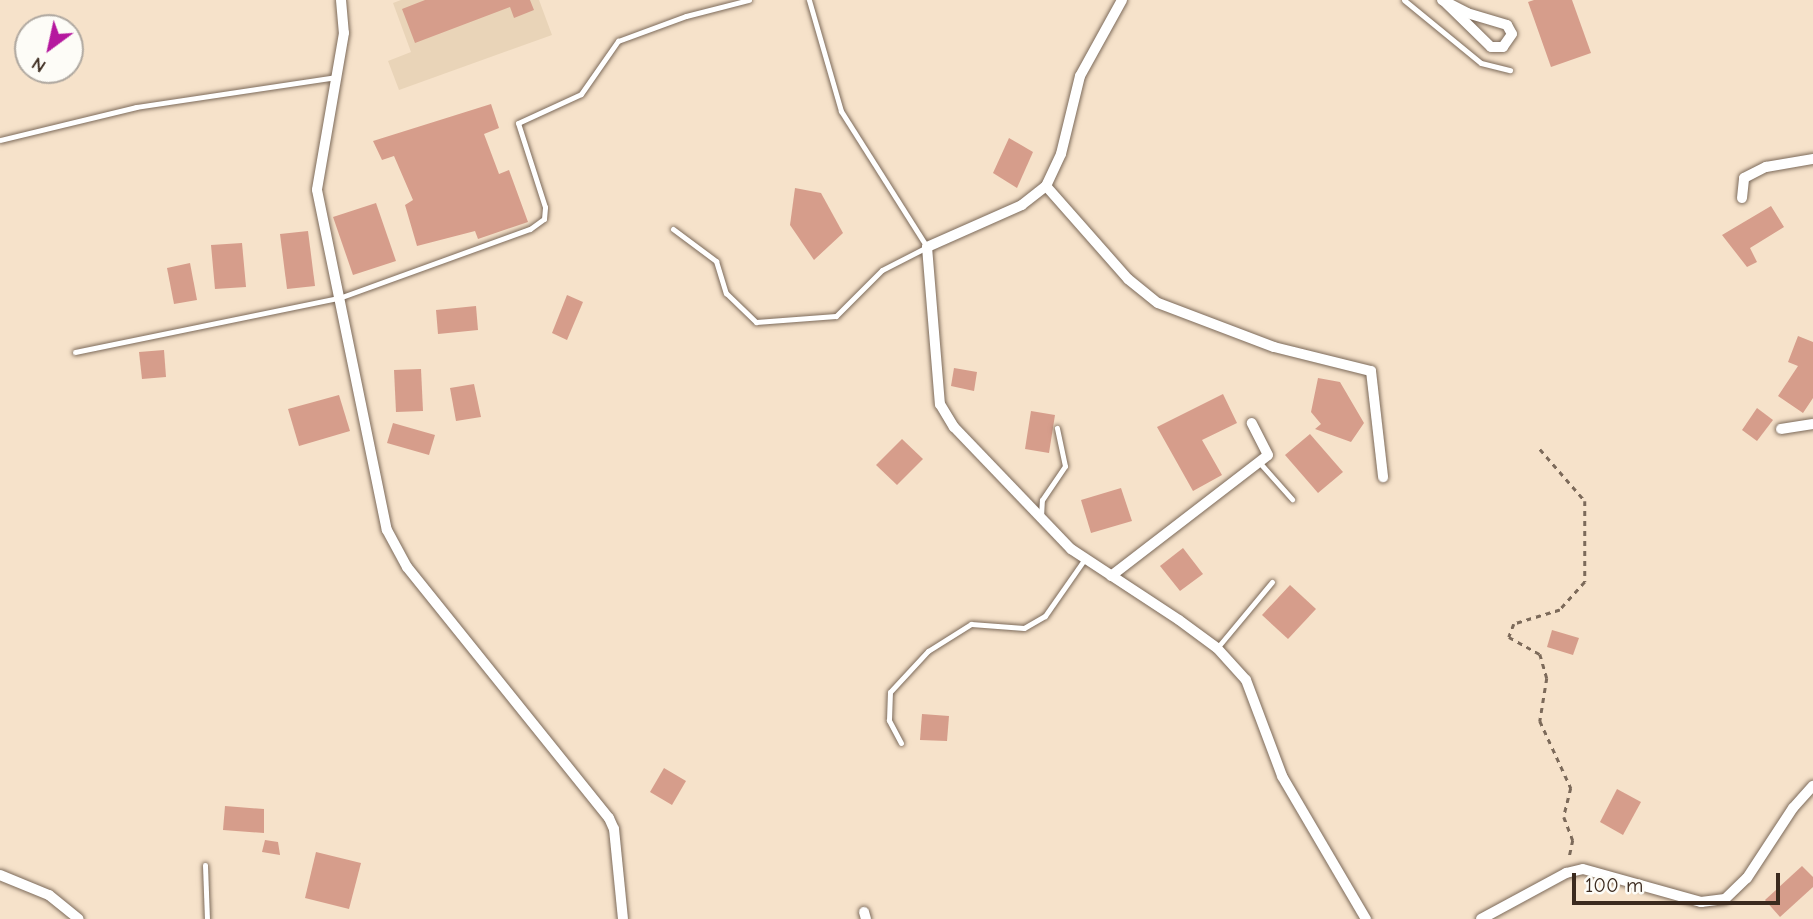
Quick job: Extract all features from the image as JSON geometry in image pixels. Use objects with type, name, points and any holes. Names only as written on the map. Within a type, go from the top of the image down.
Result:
[{"type":"street","points":[[341,0],[344,33],[317,190],[377,494],[392,544],[609,818],[614,829],[624,919]]},
{"type":"street","points":[[1122,0],[1080,76],[1061,154],[1046,186],[1022,205],[927,247],[940,404],[954,427],[1084,560],[1217,648],[1253,691],[1286,784],[1366,919]]},
{"type":"street","points":[[1443,1],[1507,25],[1513,34],[1503,47],[1491,47],[1443,1]]},
{"type":"street","points":[[1742,198],[1744,178],[1766,167],[1813,159]]},
{"type":"street","points":[[1046,186],[1128,279],[1158,303],[1274,347],[1373,373],[1383,477]]},
{"type":"street","points":[[1111,576],[1268,455],[1252,423]]},
{"type":"street","points":[[1781,429],[1813,424]]},
{"type":"street","points":[[1481,919],[1566,873],[1599,870],[1701,902],[1725,899],[1736,892],[1813,786]]},
{"type":"street","points":[[0,876],[49,895],[79,919]]},
{"type":"lane","points":[[75,352],[339,298],[530,229],[544,219],[545,207],[518,124],[581,94],[618,41],[663,23],[749,0]]},
{"type":"lane","points":[[673,229],[716,261],[726,293],[756,322],[836,316],[882,270],[927,247],[842,111],[809,0]]},
{"type":"lane","points":[[1404,0],[1481,63],[1510,70]]},
{"type":"lane","points":[[0,140],[136,107],[336,76]]},
{"type":"lane","points":[[1041,517],[1042,500],[1065,466],[1057,428]]},
{"type":"lane","points":[[1259,462],[1292,499]]},
{"type":"lane","points":[[901,743],[889,720],[890,692],[928,651],[971,624],[1024,628],[1045,616],[1084,560]]},
{"type":"lane","points":[[1217,648],[1272,582]]},
{"type":"lane","points":[[205,865],[207,919]]},
{"type":"path","points":[[1540,449],[1585,501],[1585,582],[1560,610],[1514,624],[1509,637],[1541,654],[1547,678],[1540,721],[1571,788],[1564,817],[1573,840],[1566,873]]},
{"type":"shaded area","points":[[401,0],[539,0],[552,35],[399,90],[388,61],[411,52],[393,3]]},
{"type":"building","points":[[425,0],[530,0],[534,10],[514,18],[510,7],[415,43],[402,9]]},
{"type":"building","points":[[1572,0],[1591,53],[1551,67],[1528,2]]},
{"type":"building","points":[[491,104],[499,128],[484,134],[499,174],[509,170],[528,222],[478,239],[475,231],[417,246],[405,205],[413,200],[394,156],[382,160],[373,141]]},
{"type":"building","points":[[1009,138],[1033,152],[1017,188],[993,173]]},
{"type":"building","points":[[795,188],[821,193],[843,233],[814,260],[790,225]]},
{"type":"building","points":[[376,203],[396,261],[353,275],[333,217]]},
{"type":"building","points":[[1771,206],[1784,227],[1750,248],[1757,262],[1747,267],[1722,235]]},
{"type":"building","points":[[308,231],[315,286],[287,289],[280,234]]},
{"type":"building","points":[[242,243],[246,287],[215,289],[211,245]]},
{"type":"building","points":[[190,263],[197,300],[174,304],[167,268]]},
{"type":"building","points":[[567,295],[583,302],[567,340],[552,333]]},
{"type":"building","points":[[476,306],[478,330],[438,334],[436,310]]},
{"type":"building","points":[[1798,336],[1813,342],[1813,398],[1803,413],[1778,396],[1798,366],[1788,362]]},
{"type":"building","points":[[164,350],[166,377],[142,379],[139,352]]},
{"type":"building","points":[[954,368],[977,372],[974,391],[951,386]]},
{"type":"building","points":[[421,369],[423,411],[396,412],[394,370]]},
{"type":"building","points":[[1318,378],[1340,382],[1364,423],[1351,442],[1315,429],[1321,424],[1311,412]]},
{"type":"building","points":[[474,384],[481,417],[456,421],[450,388]]},
{"type":"building","points":[[1223,394],[1237,423],[1202,440],[1222,475],[1193,491],[1157,427]]},
{"type":"building","points":[[339,395],[350,431],[299,446],[288,409]]},
{"type":"building","points":[[1757,408],[1773,420],[1757,441],[1742,430]]},
{"type":"building","points":[[1031,411],[1055,415],[1049,453],[1025,449]]},
{"type":"building","points":[[393,423],[435,435],[429,455],[387,443]]},
{"type":"building","points":[[1310,434],[1343,472],[1318,493],[1285,455]]},
{"type":"building","points":[[902,439],[923,459],[897,485],[876,465]]},
{"type":"building","points":[[1121,488],[1132,521],[1091,533],[1081,500]]},
{"type":"building","points":[[1183,548],[1203,574],[1180,591],[1160,566]]},
{"type":"building","points":[[1290,585],[1316,609],[1288,639],[1262,615]]},
{"type":"building","points":[[1552,630],[1579,638],[1573,655],[1547,647]]},
{"type":"building","points":[[922,714],[949,716],[947,741],[920,740]]},
{"type":"building","points":[[664,768],[686,781],[672,805],[650,792]]},
{"type":"building","points":[[1617,789],[1641,802],[1623,835],[1600,822]]},
{"type":"building","points":[[225,806],[264,809],[264,833],[223,830]]},
{"type":"building","points":[[265,840],[278,842],[280,855],[262,852]]},
{"type":"building","points":[[316,852],[361,863],[349,909],[305,898]]},
{"type":"building","points":[[1802,866],[1813,877],[1813,887],[1780,917],[1765,900]]}]
